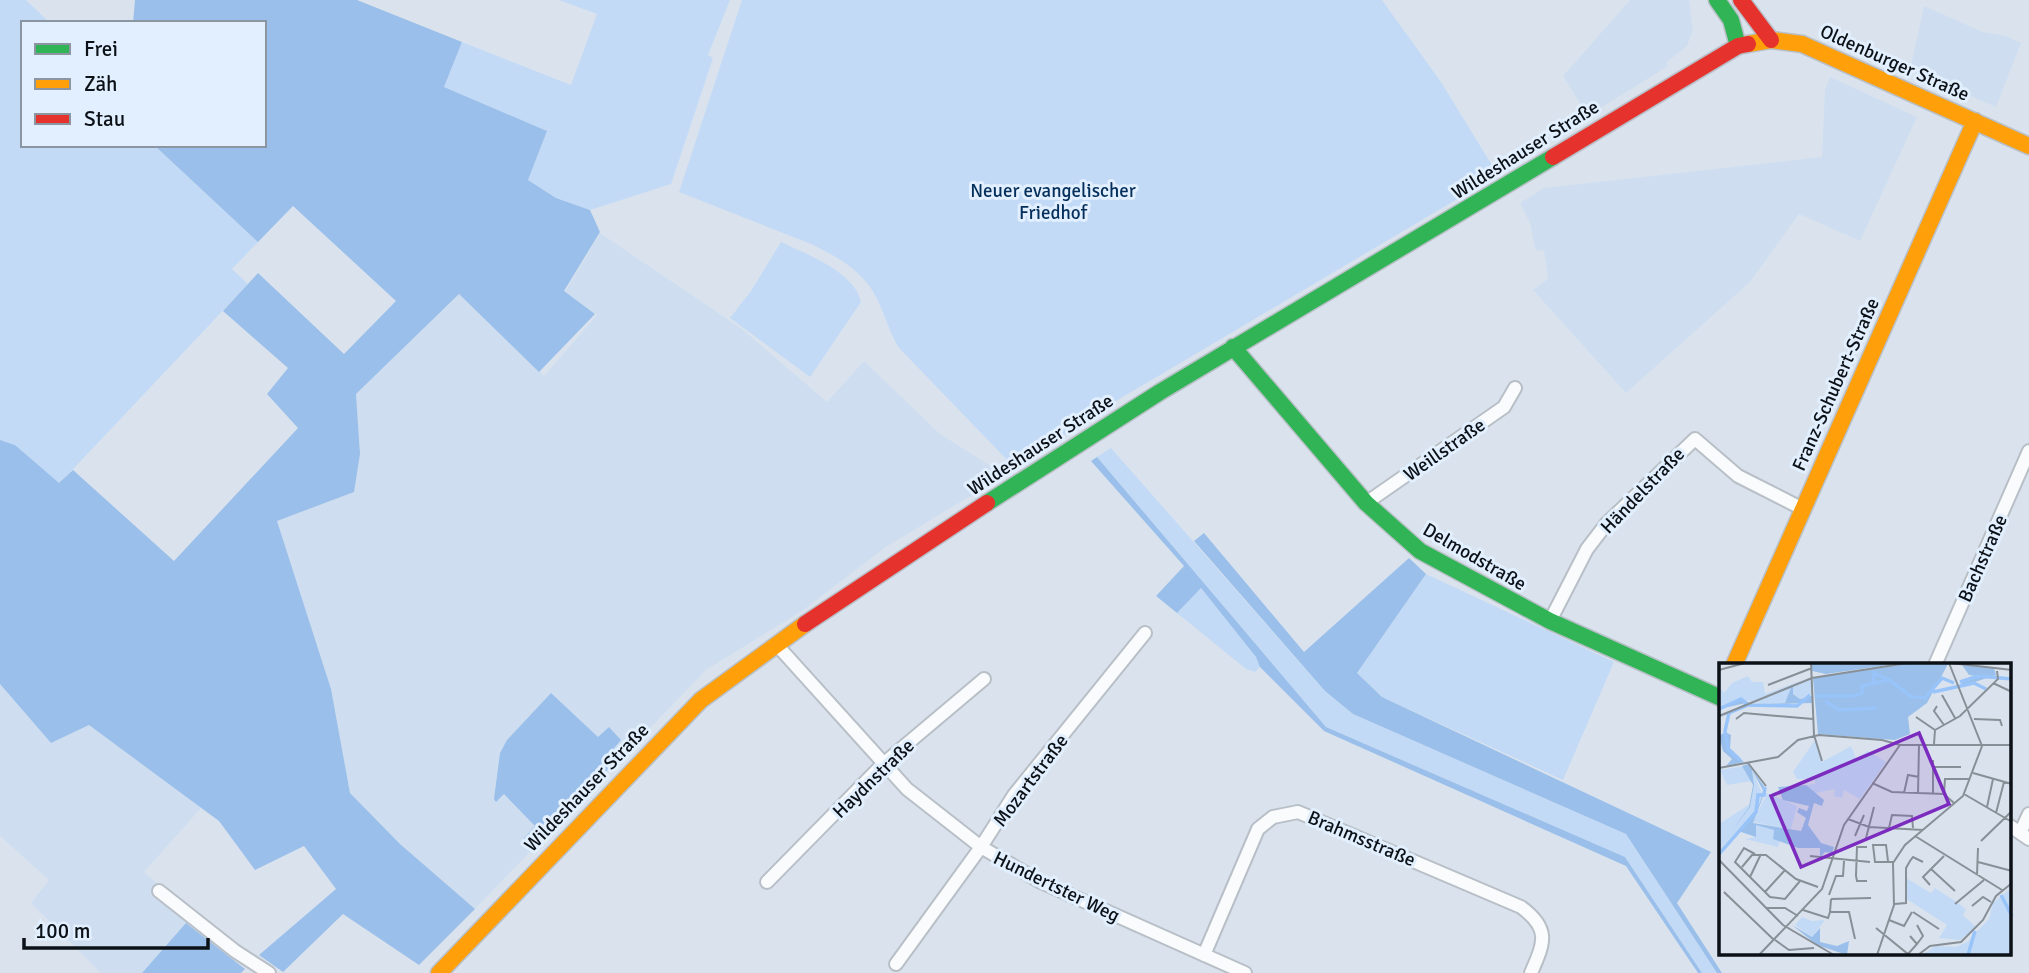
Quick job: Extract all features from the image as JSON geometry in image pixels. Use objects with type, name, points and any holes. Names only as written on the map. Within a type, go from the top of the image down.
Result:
[{"type":"main road","points":[[1717,0],[1731,20],[1738,46]]},
{"type":"main road","points":[[1741,0],[1771,40]]},
{"type":"main road","name":"Oldenburger Straße","points":[[1738,46],[1771,40],[1802,44],[2029,146]]},
{"type":"main road","name":"Wildeshauser Straße","points":[[439,973],[675,725],[701,700],[776,644],[903,557],[1233,347],[1415,242],[1610,120],[1738,46]]},
{"type":"main road","name":"Franz-Schubert-Straße","points":[[1735,663],[1975,121]]},
{"type":"main road","name":"Delmodstraße","points":[[1233,347],[1366,503],[1420,551],[1550,621],[1719,697]]},
{"type":"street","name":"Weillstraße","points":[[1366,503],[1504,407],[1514,388]]},
{"type":"street","name":"Händelstraße","points":[[1550,621],[1569,580],[1594,540],[1695,439],[1738,477],[1803,509]]},
{"type":"street","name":"Bachstraße","points":[[1937,663],[2028,457]]},
{"type":"street","name":"Mozartstraße","points":[[896,964],[981,847],[1014,795],[1145,633]]},
{"type":"street","name":"Hundertster Weg","points":[[776,644],[907,789],[981,847],[1041,882],[1245,973]]},
{"type":"street","name":"Haydnstraße","points":[[768,882],[883,764],[984,679]]},
{"type":"street","name":"Brahmsstraße","points":[[1204,955],[1258,830],[1273,817],[1298,812],[1521,906],[1533,915],[1543,931],[1543,942],[1531,973]]},
{"type":"street","points":[[2020,832],[2029,814]]},
{"type":"street","points":[[159,891],[235,951],[269,973]]},
{"type":"shaded area","points":[[135,0],[357,0],[462,42],[444,87],[547,131],[528,180],[556,198],[590,210],[600,232],[564,291],[595,314],[539,372],[459,294],[356,394],[360,454],[354,492],[277,521],[331,689],[350,793],[400,844],[475,909],[419,965],[343,914],[283,972],[259,955],[336,889],[304,846],[255,870],[219,821],[89,725],[51,743],[0,684],[0,440],[15,445],[59,483],[73,470],[174,561],[298,428],[267,394],[288,368],[223,311],[258,273],[344,354],[396,301],[293,206],[258,242],[156,147],[266,147],[266,21],[133,21]]},
{"type":"shaded area","points":[[1630,0],[1689,0],[1693,30],[1687,46],[1667,62],[1668,66],[1588,116],[1563,76]]},
{"type":"shaded area","points":[[1924,6],[1983,32],[2006,36],[2021,43],[1996,107],[1910,70]]},
{"type":"shaded area","points":[[1830,77],[1917,117],[1860,241],[1799,214],[1750,282],[1626,393],[1533,290],[1548,279],[1544,250],[1536,251],[1530,223],[1520,203],[1544,188],[1822,157],[1825,90]]},
{"type":"shaded area","points":[[600,233],[742,329],[827,402],[864,361],[940,434],[1005,475],[886,547],[802,611],[706,670],[475,909],[400,844],[350,793],[331,689],[277,521],[354,492],[360,454],[356,394],[459,294],[544,376],[597,315],[565,292]]},
{"type":"shaded area","points":[[1097,457],[1326,727],[1625,857],[1702,973],[1698,973],[1626,866],[1324,731],[1260,667],[1256,657],[1201,588],[1177,613],[1156,596],[1184,566],[1091,461]]},
{"type":"shaded area","points":[[1204,533],[1304,652],[1409,558],[1426,574],[1357,673],[1382,697],[1711,852],[1677,903],[1722,973],[1717,973],[1626,834],[1353,714],[1325,691],[1194,541]]},
{"type":"shaded area","points":[[0,684],[51,743],[89,725],[202,807],[144,872],[195,915],[142,973],[101,973],[31,903],[49,880],[0,836]]},
{"type":"shaded area","points":[[551,693],[598,737],[609,727],[621,740],[604,760],[611,766],[532,847],[524,838],[535,826],[504,794],[496,802],[494,799],[500,753],[507,740]]},
{"type":"shaded area","points":[[186,923],[245,969],[241,973],[142,973]]},
{"type":"green space","points":[[0,0],[26,0],[48,21],[21,21],[21,147],[156,147],[258,242],[232,269],[248,284],[59,484],[15,445],[0,440]]},
{"type":"green space","points":[[559,0],[730,0],[708,55],[713,58],[671,184],[590,210],[556,198],[528,180],[547,131],[444,87],[462,42],[571,85],[597,14]]},
{"type":"green space","name":"Neuer evangelischer Friedhof","points":[[742,0],[1382,0],[1441,82],[1498,175],[1111,404],[1015,468],[899,348],[874,294],[851,267],[811,244],[679,192]]},
{"type":"green space","points":[[781,242],[816,258],[840,273],[857,291],[861,302],[810,377],[730,318],[751,291]]},
{"type":"green space","points":[[1111,448],[1325,691],[1353,714],[1626,834],[1717,973],[1702,973],[1625,857],[1326,727],[1097,457]]},
{"type":"green space","points":[[1426,574],[1614,662],[1563,780],[1382,697],[1357,673]]},
{"type":"green space","points":[[1201,588],[1256,657],[1260,667],[1255,672],[1246,669],[1177,613]]},
{"type":"traffic: fast","points":[[1717,0],[1731,20],[1738,46]]},
{"type":"traffic: fast","points":[[987,503],[1160,392],[1553,157]]},
{"type":"traffic: fast","points":[[1233,347],[1366,503],[1420,551],[1550,621],[1719,697]]},
{"type":"traffic: slow","points":[[1748,44],[1771,40],[1802,44],[2029,146]]},
{"type":"traffic: slow","points":[[1735,663],[1975,121]]},
{"type":"traffic: slow","points":[[439,973],[701,700],[805,624]]},
{"type":"traffic: jam","points":[[1741,0],[1771,40]]},
{"type":"traffic: jam","points":[[1553,157],[1738,46],[1748,44]]},
{"type":"traffic: jam","points":[[805,624],[987,503]]}]
